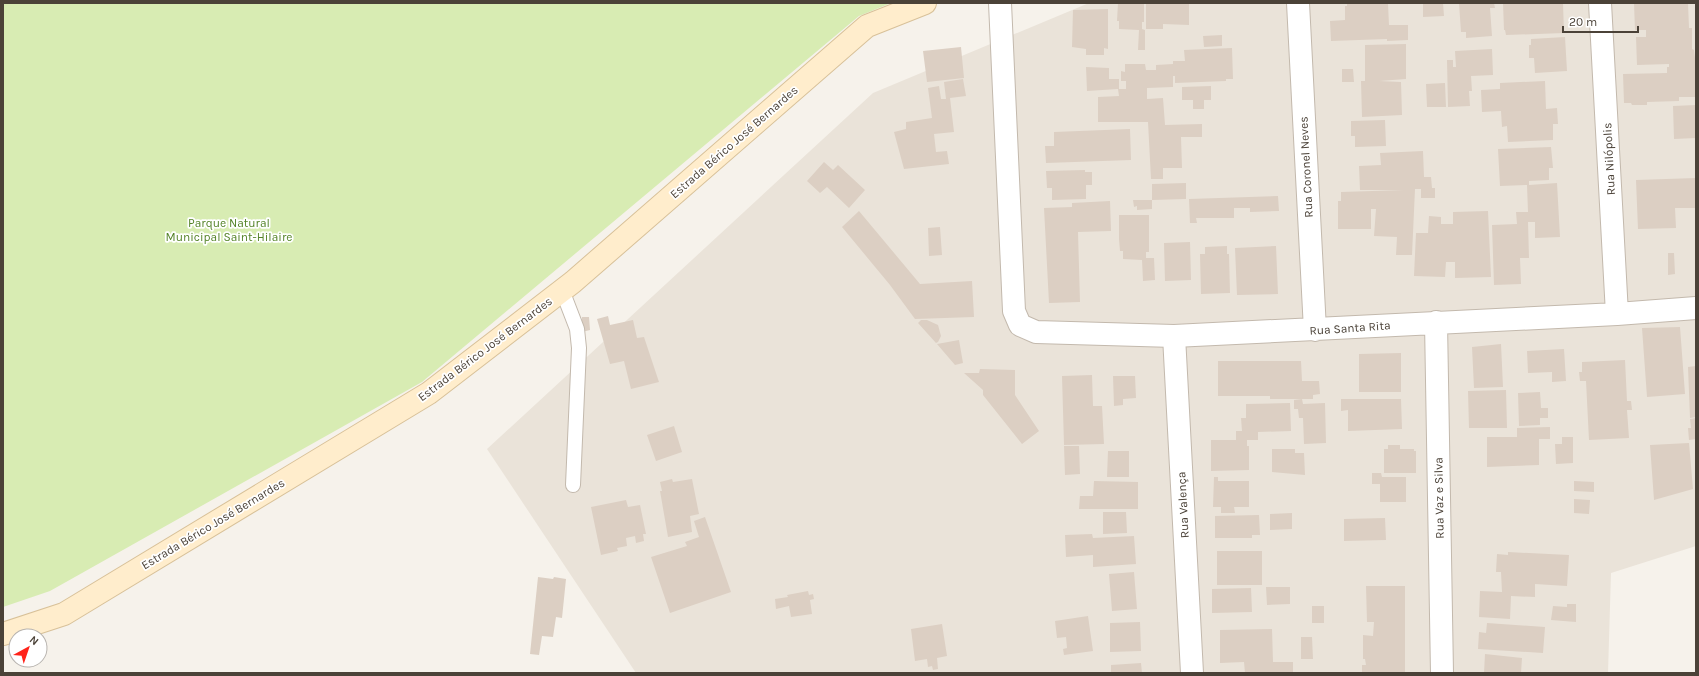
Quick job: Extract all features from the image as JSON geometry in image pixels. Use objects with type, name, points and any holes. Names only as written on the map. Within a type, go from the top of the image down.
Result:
[{"type":"main road","name":"Estrada Bérico José Bernardes","points":[[3,634],[64,614],[429,393],[562,290],[867,26],[925,3]]},
{"type":"street","name":"Rua Santa Rita","points":[[1000,3],[1014,311],[1020,325],[1036,332],[1174,336],[1617,314],[1696,308]]},
{"type":"street","name":"Rua Coronel Neves","points":[[1298,3],[1315,330]]},
{"type":"street","name":"Rua Nilópolis","points":[[1600,3],[1617,314]]},
{"type":"street","name":"Rua Vaz e Silva","points":[[1436,322],[1442,673]]},
{"type":"street","name":"Rua Valença","points":[[1174,336],[1192,673]]},
{"type":"lane","points":[[562,290],[577,329],[579,348],[573,485]]},
{"type":"shaded area","points":[[1089,3],[1696,3],[1696,546],[1611,573],[1608,673],[636,673],[487,449],[873,93]]},
{"type":"green space","name":"Parque Natural Municipal Saint-Hilaire","points":[[3,3],[891,3],[859,16],[422,382],[50,591],[3,607]]},
{"type":"building","points":[[1118,3],[1144,3],[1144,22],[1142,22],[1142,29],[1145,30],[1145,50],[1138,50],[1139,30],[1119,29],[1119,21],[1117,21]]},
{"type":"building","points":[[1146,3],[1189,3],[1189,25],[1163,24],[1163,29],[1146,29]]},
{"type":"building","points":[[1347,3],[1388,4],[1389,25],[1408,25],[1408,40],[1387,41],[1387,39],[1331,41],[1330,21],[1345,20],[1345,6],[1347,6]]},
{"type":"building","points":[[1423,3],[1443,3],[1444,16],[1423,17]]},
{"type":"building","points":[[1459,3],[1494,3],[1495,8],[1490,8],[1492,36],[1466,38],[1466,32],[1461,32]]},
{"type":"building","points":[[1503,3],[1563,3],[1564,33],[1506,35],[1504,30]]},
{"type":"building","points":[[1634,3],[1688,3],[1689,28],[1692,28],[1692,49],[1694,50],[1696,66],[1696,97],[1679,97],[1679,101],[1647,102],[1647,105],[1632,105],[1631,103],[1624,103],[1623,74],[1667,73],[1667,67],[1669,67],[1669,64],[1637,65],[1636,37],[1646,37],[1646,30],[1635,30]]},
{"type":"building","points":[[1108,9],[1108,49],[1104,48],[1104,55],[1086,55],[1086,49],[1072,47],[1073,10]]},
{"type":"building","points":[[1222,35],[1222,46],[1204,47],[1203,36]]},
{"type":"building","points":[[1565,37],[1567,71],[1535,73],[1534,58],[1529,58],[1529,45],[1531,45],[1531,39]]},
{"type":"building","points":[[1406,44],[1406,79],[1379,81],[1401,82],[1402,115],[1362,117],[1361,81],[1365,81],[1365,45]]},
{"type":"building","points":[[961,47],[964,78],[927,82],[923,51]]},
{"type":"building","points":[[1232,48],[1233,79],[1226,79],[1226,81],[1175,83],[1175,76],[1173,76],[1173,87],[1147,88],[1147,99],[1163,98],[1165,125],[1202,124],[1202,137],[1181,137],[1182,168],[1163,168],[1163,179],[1151,179],[1148,122],[1098,122],[1098,97],[1119,96],[1118,89],[1087,91],[1086,67],[1109,68],[1109,79],[1119,79],[1119,89],[1126,89],[1126,81],[1121,81],[1121,71],[1125,72],[1125,64],[1145,64],[1146,70],[1156,70],[1156,65],[1173,64],[1173,61],[1185,61],[1184,50]]},
{"type":"building","points":[[1492,49],[1493,75],[1471,76],[1472,91],[1469,91],[1470,106],[1448,107],[1447,60],[1453,60],[1453,67],[1456,67],[1455,51]]},
{"type":"building","points":[[1342,69],[1353,69],[1354,82],[1342,82]]},
{"type":"building","points":[[963,79],[966,96],[950,98],[954,132],[934,134],[936,152],[947,151],[949,164],[904,169],[894,132],[906,129],[906,122],[932,118],[928,88],[939,86],[941,99],[946,99],[944,82]]},
{"type":"building","points":[[1545,81],[1546,109],[1557,108],[1558,124],[1553,124],[1553,140],[1508,142],[1507,126],[1502,127],[1501,111],[1482,112],[1481,90],[1500,89],[1500,83]]},
{"type":"building","points":[[1445,83],[1446,107],[1427,107],[1426,84]]},
{"type":"building","points":[[1211,86],[1211,100],[1204,100],[1204,109],[1193,109],[1193,100],[1182,100],[1182,87]]},
{"type":"building","points":[[1696,105],[1696,138],[1674,139],[1673,106]]},
{"type":"building","points":[[1385,120],[1386,146],[1355,147],[1355,136],[1351,136],[1351,121]]},
{"type":"building","points":[[1130,129],[1131,160],[1046,163],[1045,146],[1054,146],[1054,132]]},
{"type":"building","points":[[1551,147],[1553,168],[1549,168],[1549,180],[1529,181],[1529,185],[1557,183],[1560,237],[1535,238],[1535,222],[1528,222],[1529,258],[1520,258],[1521,284],[1494,285],[1492,225],[1517,224],[1516,212],[1528,212],[1527,185],[1500,186],[1498,149]]},
{"type":"building","points":[[1423,151],[1424,177],[1431,177],[1432,188],[1435,188],[1435,198],[1421,198],[1421,189],[1415,189],[1412,255],[1396,255],[1397,237],[1374,236],[1376,209],[1371,209],[1371,229],[1338,229],[1338,201],[1341,201],[1341,192],[1404,190],[1360,190],[1359,166],[1381,165],[1380,153]]},
{"type":"building","points":[[824,162],[833,170],[838,165],[865,190],[849,208],[827,187],[820,193],[807,181]]},
{"type":"building","points":[[1085,170],[1085,172],[1092,172],[1092,185],[1086,185],[1086,199],[1052,200],[1052,188],[1047,188],[1046,171]]},
{"type":"building","points":[[1696,178],[1696,208],[1675,208],[1676,228],[1638,229],[1636,180]]},
{"type":"building","points":[[1186,183],[1186,199],[1152,200],[1152,184]]},
{"type":"building","points":[[1278,196],[1279,211],[1250,212],[1250,208],[1234,208],[1234,218],[1196,218],[1197,223],[1190,223],[1189,199]]},
{"type":"building","points":[[1133,200],[1152,200],[1152,209],[1137,210],[1137,206],[1134,207]]},
{"type":"building","points":[[1110,201],[1111,231],[1078,232],[1080,302],[1049,303],[1044,208],[1072,207],[1072,203]]},
{"type":"building","points":[[859,211],[920,284],[972,281],[974,317],[915,319],[890,285],[842,227]]},
{"type":"building","points":[[1488,211],[1491,277],[1455,278],[1455,262],[1446,262],[1445,277],[1414,276],[1416,233],[1428,233],[1429,216],[1441,217],[1441,224],[1453,224],[1453,212]]},
{"type":"building","points":[[1119,215],[1149,215],[1149,252],[1146,252],[1146,258],[1154,258],[1155,280],[1143,281],[1142,260],[1123,259],[1123,251],[1120,251]]},
{"type":"building","points":[[940,227],[942,255],[929,256],[928,228]]},
{"type":"building","points":[[1190,242],[1191,280],[1165,281],[1164,243]]},
{"type":"building","points":[[1227,246],[1227,254],[1229,254],[1230,293],[1201,294],[1200,254],[1205,254],[1205,247]]},
{"type":"building","points":[[1276,246],[1278,294],[1237,295],[1235,248]]},
{"type":"building","points":[[1668,253],[1674,253],[1675,274],[1668,275]]},
{"type":"building","points":[[608,316],[610,325],[633,320],[637,338],[644,337],[659,382],[631,389],[624,361],[610,364],[597,319]]},
{"type":"building","points":[[582,317],[589,317],[590,330],[582,332]]},
{"type":"building","points":[[921,320],[927,320],[938,325],[941,336],[938,342],[936,343],[918,323]]},
{"type":"building","points":[[1680,327],[1685,394],[1647,397],[1642,328]]},
{"type":"building","points":[[959,340],[963,363],[955,365],[937,344]]},
{"type":"building","points":[[1501,344],[1503,387],[1474,388],[1472,347]]},
{"type":"building","points":[[1564,349],[1566,381],[1552,382],[1552,372],[1528,373],[1527,351]]},
{"type":"building","points":[[1401,353],[1401,392],[1359,392],[1359,354]]},
{"type":"building","points":[[1625,360],[1627,401],[1631,401],[1632,410],[1627,410],[1629,438],[1589,440],[1586,381],[1580,381],[1579,372],[1582,372],[1582,362]]},
{"type":"building","points":[[1218,361],[1301,361],[1302,381],[1319,381],[1320,394],[1313,395],[1313,399],[1270,399],[1270,396],[1218,396]]},
{"type":"building","points":[[1696,366],[1696,417],[1690,418],[1688,367]]},
{"type":"building","points":[[980,369],[1015,370],[1015,395],[1039,431],[1022,444],[983,395],[983,390],[964,373],[979,373]]},
{"type":"building","points":[[1092,375],[1093,406],[1102,406],[1104,444],[1064,445],[1062,376]]},
{"type":"building","points":[[1113,376],[1135,376],[1136,398],[1123,399],[1123,405],[1114,406]]},
{"type":"building","points":[[1506,390],[1507,428],[1469,428],[1468,391]]},
{"type":"building","points":[[1540,392],[1541,408],[1548,408],[1548,418],[1540,418],[1540,425],[1519,426],[1518,393]]},
{"type":"building","points":[[1302,399],[1303,404],[1325,403],[1326,443],[1304,444],[1303,418],[1299,418],[1298,409],[1294,409],[1294,400]]},
{"type":"building","points":[[1341,399],[1401,399],[1402,429],[1348,431],[1348,410],[1341,411]]},
{"type":"building","points":[[1290,403],[1291,431],[1258,432],[1258,440],[1247,440],[1247,446],[1249,446],[1249,470],[1211,471],[1211,440],[1236,440],[1236,431],[1242,431],[1241,418],[1246,418],[1246,404]]},
{"type":"building","points":[[1696,418],[1696,439],[1689,440],[1688,428],[1691,428],[1690,419]]},
{"type":"building","points":[[674,426],[682,452],[656,461],[647,435]]},
{"type":"building","points":[[1550,427],[1550,439],[1539,439],[1539,465],[1487,467],[1487,437],[1517,437],[1517,428]]},
{"type":"building","points":[[1562,437],[1573,437],[1573,463],[1556,464],[1555,444],[1562,444]]},
{"type":"building","points":[[1689,443],[1693,489],[1654,500],[1650,445]]},
{"type":"building","points":[[1388,445],[1400,445],[1400,449],[1414,449],[1414,451],[1416,451],[1416,473],[1384,473],[1384,449],[1388,449]]},
{"type":"building","points":[[1064,446],[1079,446],[1080,474],[1065,475]]},
{"type":"building","points":[[1272,449],[1295,449],[1295,453],[1304,453],[1305,475],[1272,472]]},
{"type":"building","points":[[1108,451],[1129,451],[1129,477],[1107,477]]},
{"type":"building","points":[[1372,473],[1381,473],[1382,477],[1406,477],[1406,502],[1380,502],[1380,484],[1372,484]]},
{"type":"building","points":[[1214,477],[1218,477],[1218,481],[1249,481],[1249,507],[1234,507],[1235,513],[1221,513],[1221,507],[1213,507]]},
{"type":"building","points":[[672,479],[673,482],[692,479],[699,514],[690,516],[692,532],[668,537],[660,491],[662,491],[660,482]]},
{"type":"building","points":[[1094,481],[1138,482],[1138,509],[1079,509],[1080,496],[1093,496]]},
{"type":"building","points":[[1574,481],[1594,482],[1594,492],[1574,491]]},
{"type":"building","points":[[1574,499],[1590,500],[1589,514],[1574,513]]},
{"type":"building","points":[[626,500],[628,507],[640,505],[646,534],[643,534],[644,541],[636,543],[635,536],[626,538],[627,546],[617,548],[618,551],[601,555],[591,507]]},
{"type":"building","points":[[1103,512],[1126,512],[1127,533],[1103,534]]},
{"type":"building","points":[[1292,513],[1292,529],[1270,530],[1270,514]]},
{"type":"building","points":[[1259,515],[1260,535],[1252,535],[1252,538],[1215,538],[1215,516]]},
{"type":"building","points":[[705,517],[731,592],[670,613],[651,557],[687,546],[685,542],[699,537],[694,521]]},
{"type":"building","points":[[1385,518],[1386,540],[1344,541],[1344,519]]},
{"type":"building","points":[[1092,534],[1093,538],[1134,536],[1136,564],[1093,567],[1093,555],[1066,557],[1065,535]]},
{"type":"building","points":[[1217,551],[1262,551],[1262,585],[1217,585]]},
{"type":"building","points":[[1508,552],[1569,555],[1567,586],[1535,584],[1535,597],[1511,596],[1510,619],[1479,617],[1480,591],[1502,592],[1501,572],[1496,572],[1497,554],[1508,555]]},
{"type":"building","points":[[1134,572],[1137,609],[1112,611],[1109,574]]},
{"type":"building","points":[[538,577],[566,579],[562,618],[556,617],[553,637],[542,636],[539,655],[530,654]]},
{"type":"building","points":[[1366,586],[1405,586],[1405,673],[1362,673],[1362,665],[1366,665],[1365,659],[1363,659],[1363,635],[1373,636],[1374,622],[1367,622]]},
{"type":"building","points":[[1266,587],[1290,587],[1290,604],[1267,605]]},
{"type":"building","points":[[1251,588],[1252,612],[1212,613],[1212,589]]},
{"type":"building","points":[[808,591],[809,595],[813,594],[814,599],[810,600],[812,614],[791,617],[789,606],[776,609],[775,599]]},
{"type":"building","points":[[1567,604],[1576,604],[1576,622],[1551,620],[1553,606],[1567,607]]},
{"type":"building","points":[[1312,606],[1324,606],[1324,623],[1312,623]]},
{"type":"building","points":[[1088,616],[1093,651],[1064,655],[1063,649],[1067,648],[1066,637],[1057,638],[1055,621]]},
{"type":"building","points":[[1140,622],[1141,651],[1110,652],[1110,623]]},
{"type":"building","points":[[1487,623],[1545,627],[1543,653],[1478,649],[1479,632],[1486,633]]},
{"type":"building","points":[[942,624],[947,656],[937,658],[938,669],[933,670],[932,666],[928,667],[927,659],[915,661],[911,629]]},
{"type":"building","points":[[1272,629],[1273,662],[1293,662],[1293,673],[1245,673],[1244,662],[1220,663],[1220,630]]},
{"type":"building","points":[[1301,637],[1312,637],[1313,659],[1301,659]]},
{"type":"building","points":[[1485,654],[1522,658],[1521,673],[1484,673]]},
{"type":"building","points":[[1141,663],[1142,673],[1111,673],[1111,665]]}]
